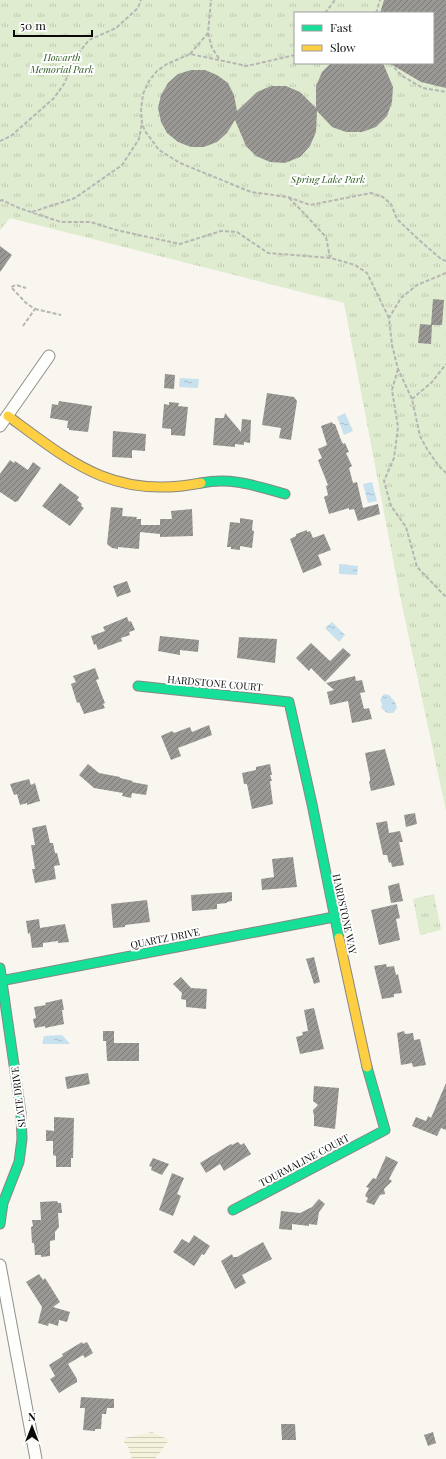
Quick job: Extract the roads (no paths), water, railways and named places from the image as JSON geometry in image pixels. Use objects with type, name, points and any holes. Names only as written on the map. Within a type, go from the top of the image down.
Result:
[{"type":"street","points":[[0,426],[49,356]]},
{"type":"street","points":[[8,416],[80,466],[95,475],[111,480],[128,484],[164,487],[222,480],[243,483],[285,494]]},
{"type":"street","name":"HARDSTONE COURT","points":[[138,686],[289,702]]},
{"type":"street","name":"HARDSTONE WAY","points":[[289,702],[304,762],[334,917],[366,1068],[385,1130]]},
{"type":"street","name":"QUARTZ DRIVE","points":[[1,981],[334,917]]},
{"type":"street","name":"SLATE DRIVE","points":[[0,968],[21,1113],[22,1139],[19,1162],[3,1203],[0,1224]]},
{"type":"street","name":"TOURMALINE COURT","points":[[233,1210],[385,1130]]},
{"type":"street","points":[[0,1265],[36,1459]]},
{"type":"water","points":[[180,378],[199,379],[198,388],[179,387]]},
{"type":"water","points":[[345,413],[353,431],[344,435],[337,417]]},
{"type":"water","points":[[372,482],[377,501],[368,503],[363,484]]},
{"type":"water","points":[[339,564],[358,566],[357,575],[339,574]]},
{"type":"water","points":[[332,622],[345,635],[339,642],[325,628]]},
{"type":"water","points":[[384,694],[389,695],[395,702],[397,708],[393,713],[387,713],[381,708],[382,704],[380,700]]},
{"type":"water","points":[[62,1035],[70,1044],[42,1044],[44,1036]]},
{"type":"park label","name":"Howarth Memorial Park","points":[[62,62]]},
{"type":"park label","name":"Spring Lake Park","points":[[328,179]]}]
